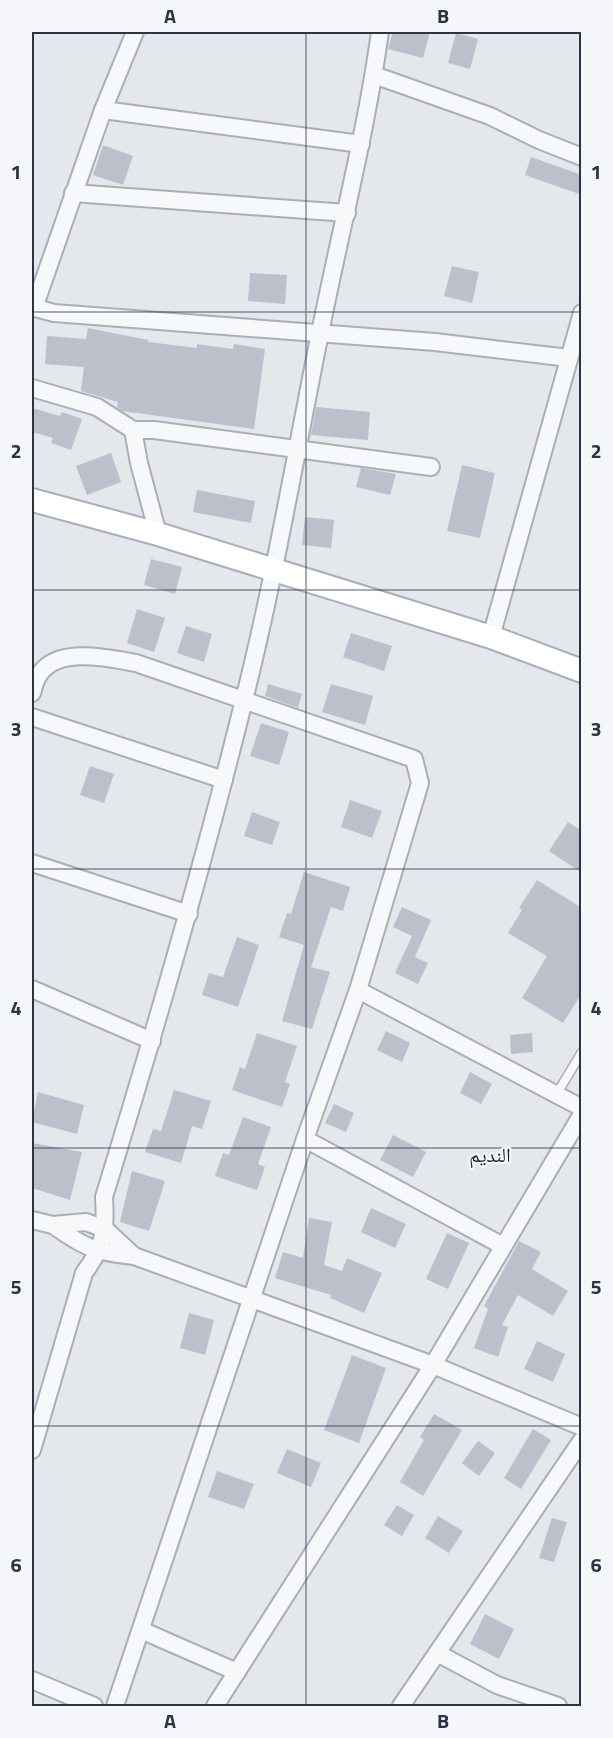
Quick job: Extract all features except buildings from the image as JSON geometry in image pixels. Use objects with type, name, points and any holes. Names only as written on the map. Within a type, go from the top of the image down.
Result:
[{"type":"main road","points":[[32,500],[158,534],[491,637],[582,671]]},
{"type":"street","points":[[135,32],[103,110],[33,308],[54,313],[435,342],[569,358]]},
{"type":"street","points":[[84,1273],[80,1245],[86,1222],[104,1197],[152,1041],[189,914],[244,702],[299,451],[320,332],[361,144],[380,32]]},
{"type":"street","points":[[374,75],[490,116],[539,140],[582,157]]},
{"type":"street","points":[[103,110],[361,144]]},
{"type":"street","points":[[73,193],[347,213]]},
{"type":"street","points":[[491,637],[582,313]]},
{"type":"street","points":[[32,388],[97,407],[133,430],[154,430],[431,468]]},
{"type":"street","points":[[133,430],[139,463],[158,534]]},
{"type":"street","points":[[32,693],[39,674],[54,662],[72,658],[106,658],[136,663],[414,759],[419,769],[420,783],[358,990],[305,1139],[115,1707]]},
{"type":"street","points":[[32,717],[224,780]]},
{"type":"street","points":[[32,863],[189,914]]},
{"type":"street","points":[[32,989],[152,1041]]},
{"type":"street","points":[[358,990],[582,1108]]},
{"type":"street","points":[[215,1707],[433,1365],[582,1114]]},
{"type":"street","points":[[305,1139],[503,1246]]},
{"type":"street","points":[[33,1442],[84,1273],[99,1252],[105,1229],[104,1197]]},
{"type":"street","points":[[32,1220],[53,1226],[80,1245],[99,1252],[134,1256],[252,1301],[433,1365],[582,1427]]},
{"type":"street","points":[[53,1226],[86,1222],[105,1229],[134,1256]]},
{"type":"street","points":[[401,1707],[582,1440]]},
{"type":"street","points":[[141,1630],[237,1672]]},
{"type":"street","points":[[437,1653],[497,1685],[558,1707]]},
{"type":"street","points":[[32,1680],[94,1707]]},
{"type":"lane","points":[[556,1095],[582,1052]]},
{"type":"district","name":"النديم","points":[[490,1155]]}]
